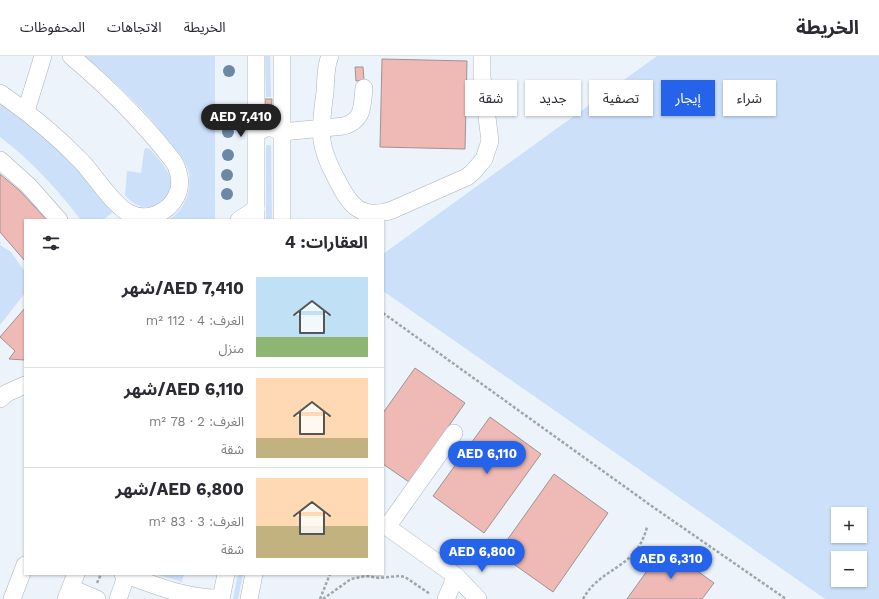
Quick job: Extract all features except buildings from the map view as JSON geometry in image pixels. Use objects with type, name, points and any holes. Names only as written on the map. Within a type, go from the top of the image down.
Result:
[{"type":"street","points":[[26,111],[43,56]]},
{"type":"street","points":[[0,93],[26,111],[81,161],[122,210],[138,216],[146,217],[162,212],[174,201],[178,194],[180,178],[174,162],[127,108],[71,56]]},
{"type":"street","points":[[242,219],[256,215],[256,56]]},
{"type":"street","points":[[282,56],[282,219]]},
{"type":"street","points":[[330,56],[327,66],[321,128],[322,142],[331,169],[348,200],[360,210],[370,214],[381,214],[463,178],[479,166],[488,150],[490,141],[482,77],[482,56]]},
{"type":"street","points":[[256,133],[261,130],[272,128],[282,132],[344,126],[350,124],[356,120],[360,114],[364,88]]},
{"type":"street","points":[[0,160],[29,186],[59,219]]},
{"type":"street","points":[[0,399],[7,393],[24,385]]},
{"type":"street","points":[[454,433],[385,525],[456,576],[478,599]]},
{"type":"street","points":[[12,599],[24,569]]},
{"type":"street","points":[[118,599],[125,575]]},
{"type":"street","points":[[128,575],[187,596],[221,599],[226,575]]},
{"type":"street","points":[[249,599],[254,575]]},
{"type":"street","points":[[439,597],[456,576]]},
{"type":"street","points":[[456,576],[469,581],[490,599]]},
{"type":"street","points":[[71,587],[97,599]]},
{"type":"path","points":[[384,314],[786,599]]},
{"type":"path","points":[[583,599],[597,581],[629,559],[641,544],[646,528]]},
{"type":"path","points":[[322,599],[330,575]]},
{"type":"path","points":[[322,599],[351,579],[366,576],[379,578],[400,576],[439,597]]},
{"type":"shaded area","points":[[83,56],[215,56],[215,219],[170,219],[180,210],[187,197],[190,182],[187,167],[178,152],[141,108]]},
{"type":"shaded area","points":[[265,56],[270,56],[271,97],[266,97]]},
{"type":"shaded area","points":[[657,56],[879,56],[879,599],[825,599],[384,292],[384,253],[574,116],[581,116],[581,111],[589,105],[589,116],[653,116],[653,80],[624,80]]},
{"type":"shaded area","points":[[0,102],[34,126],[77,166],[113,212],[104,219],[80,219],[44,176],[12,146],[0,137]]},
{"type":"shaded area","points":[[267,145],[270,145],[271,147],[272,219],[266,219]]},
{"type":"shaded area","points":[[145,148],[150,149],[162,164],[169,174],[171,183],[170,192],[165,199],[159,204],[151,207],[142,207],[133,203],[125,195],[127,171],[141,173]]},
{"type":"shaded area","points":[[0,245],[11,252],[24,271],[24,294],[0,325]]},
{"type":"shaded area","points":[[159,575],[184,575],[182,582]]},
{"type":"shaded area","points":[[238,575],[243,575],[238,599],[233,599]]}]
